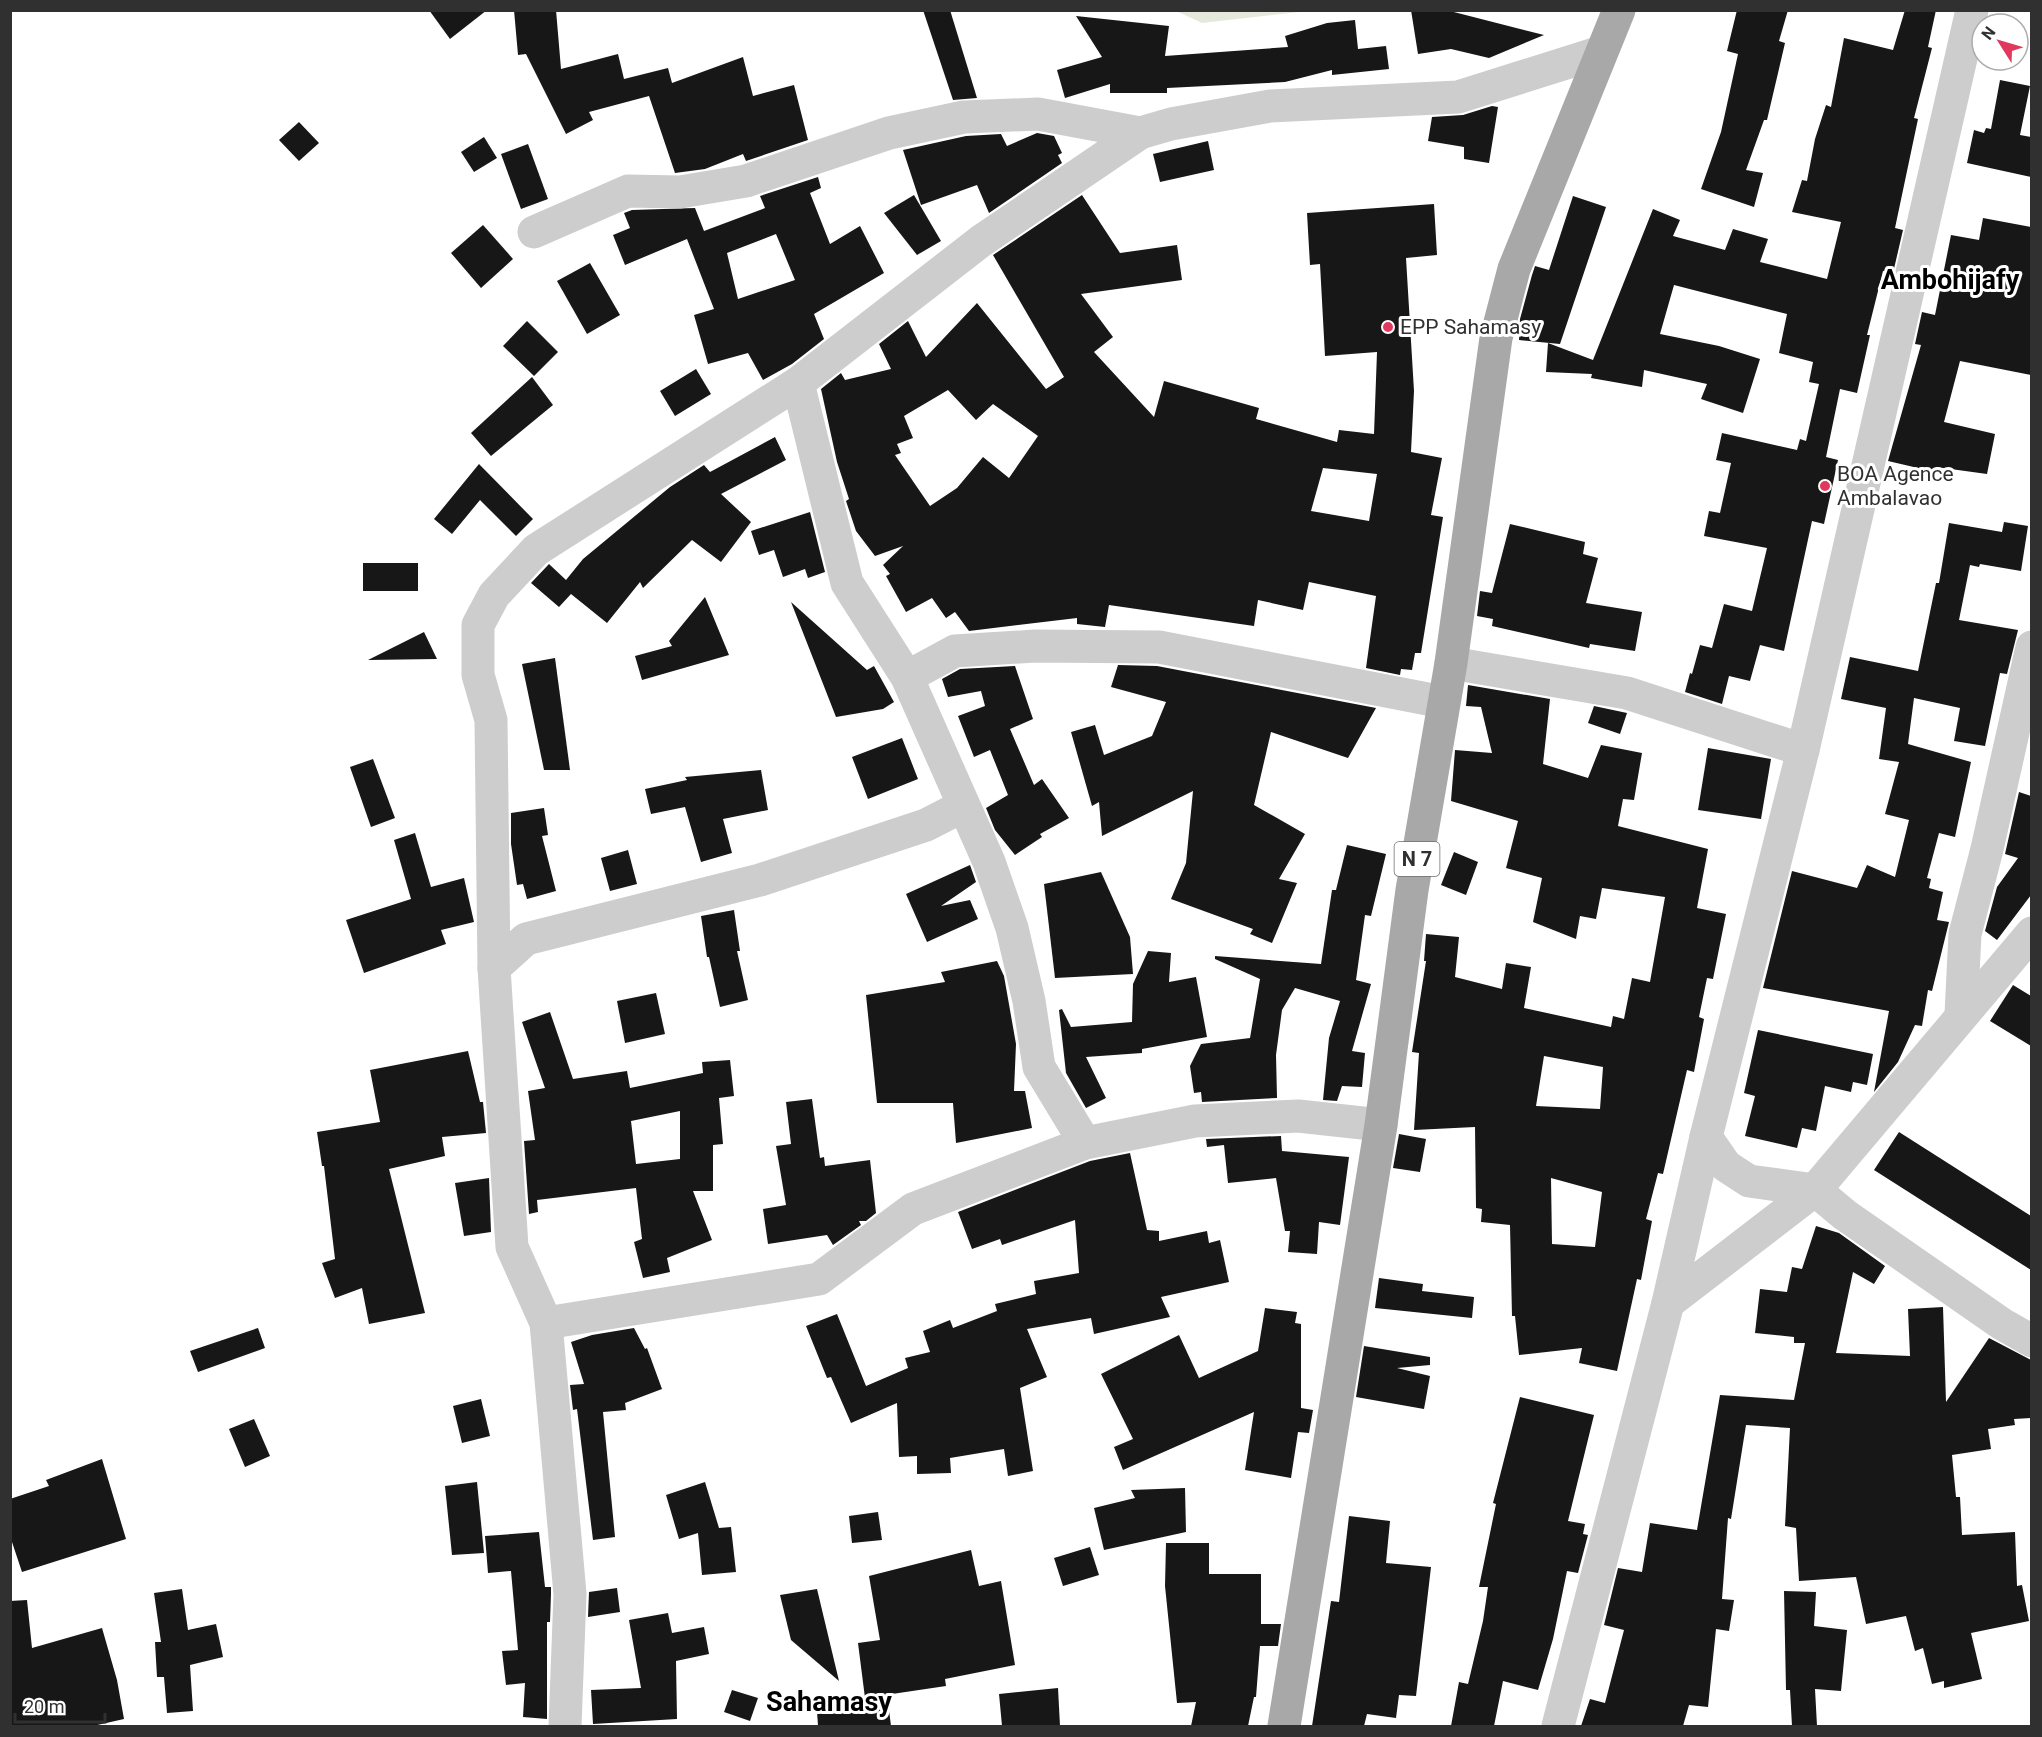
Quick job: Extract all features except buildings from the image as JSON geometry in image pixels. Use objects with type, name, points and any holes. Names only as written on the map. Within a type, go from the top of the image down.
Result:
[{"type":"main road","name":"N 7","points":[[1284,1726],[1381,1125],[1412,890],[1451,663],[1496,338],[1514,269],[1619,10]]},
{"type":"street","points":[[1558,1726],[1668,1303],[1706,1137],[1803,750],[1972,10]]},
{"type":"street","points":[[566,1726],[570,1594],[546,1323],[512,1246],[494,968],[491,720],[478,675],[478,626],[494,595],[536,550],[798,383],[981,241],[1140,133],[1171,124],[1270,105],[1458,97],[1601,52]]},
{"type":"street","points":[[534,232],[628,191],[680,192],[746,181],[889,133],[964,117],[1038,114],[1140,133]]},
{"type":"street","points":[[798,383],[847,583],[907,677],[989,862],[1012,928],[1029,1001],[1039,1067],[1084,1143]]},
{"type":"street","points":[[907,677],[956,651],[1035,646],[1159,647],[1443,702]]},
{"type":"street","points":[[1961,1014],[1965,934],[1987,849],[2031,647]]},
{"type":"street","points":[[1451,663],[1627,693],[1803,750]]},
{"type":"street","points":[[494,968],[526,939],[760,880],[926,825],[963,806]]},
{"type":"street","points":[[1668,1303],[1815,1190],[2031,933]]},
{"type":"street","points":[[546,1323],[819,1279],[913,1209],[1084,1143],[1195,1121],[1298,1116],[1381,1125]]},
{"type":"street","points":[[1706,1137],[1726,1166],[1749,1181],[1815,1190],[1845,1215],[2001,1324],[2031,1341]]},
{"type":"shaded area","points":[[1176,11],[1308,11],[1202,23]]},
{"type":"place","name":"EPP Sahamasy","points":[[1388,327]]},
{"type":"place","name":"BOA Agence Ambalavao","points":[[1825,486]]},
{"type":"district","name":"Ambohijafy","points":[[1950,280]]},
{"type":"district","name":"Sahamasy","points":[[829,1702]]}]
